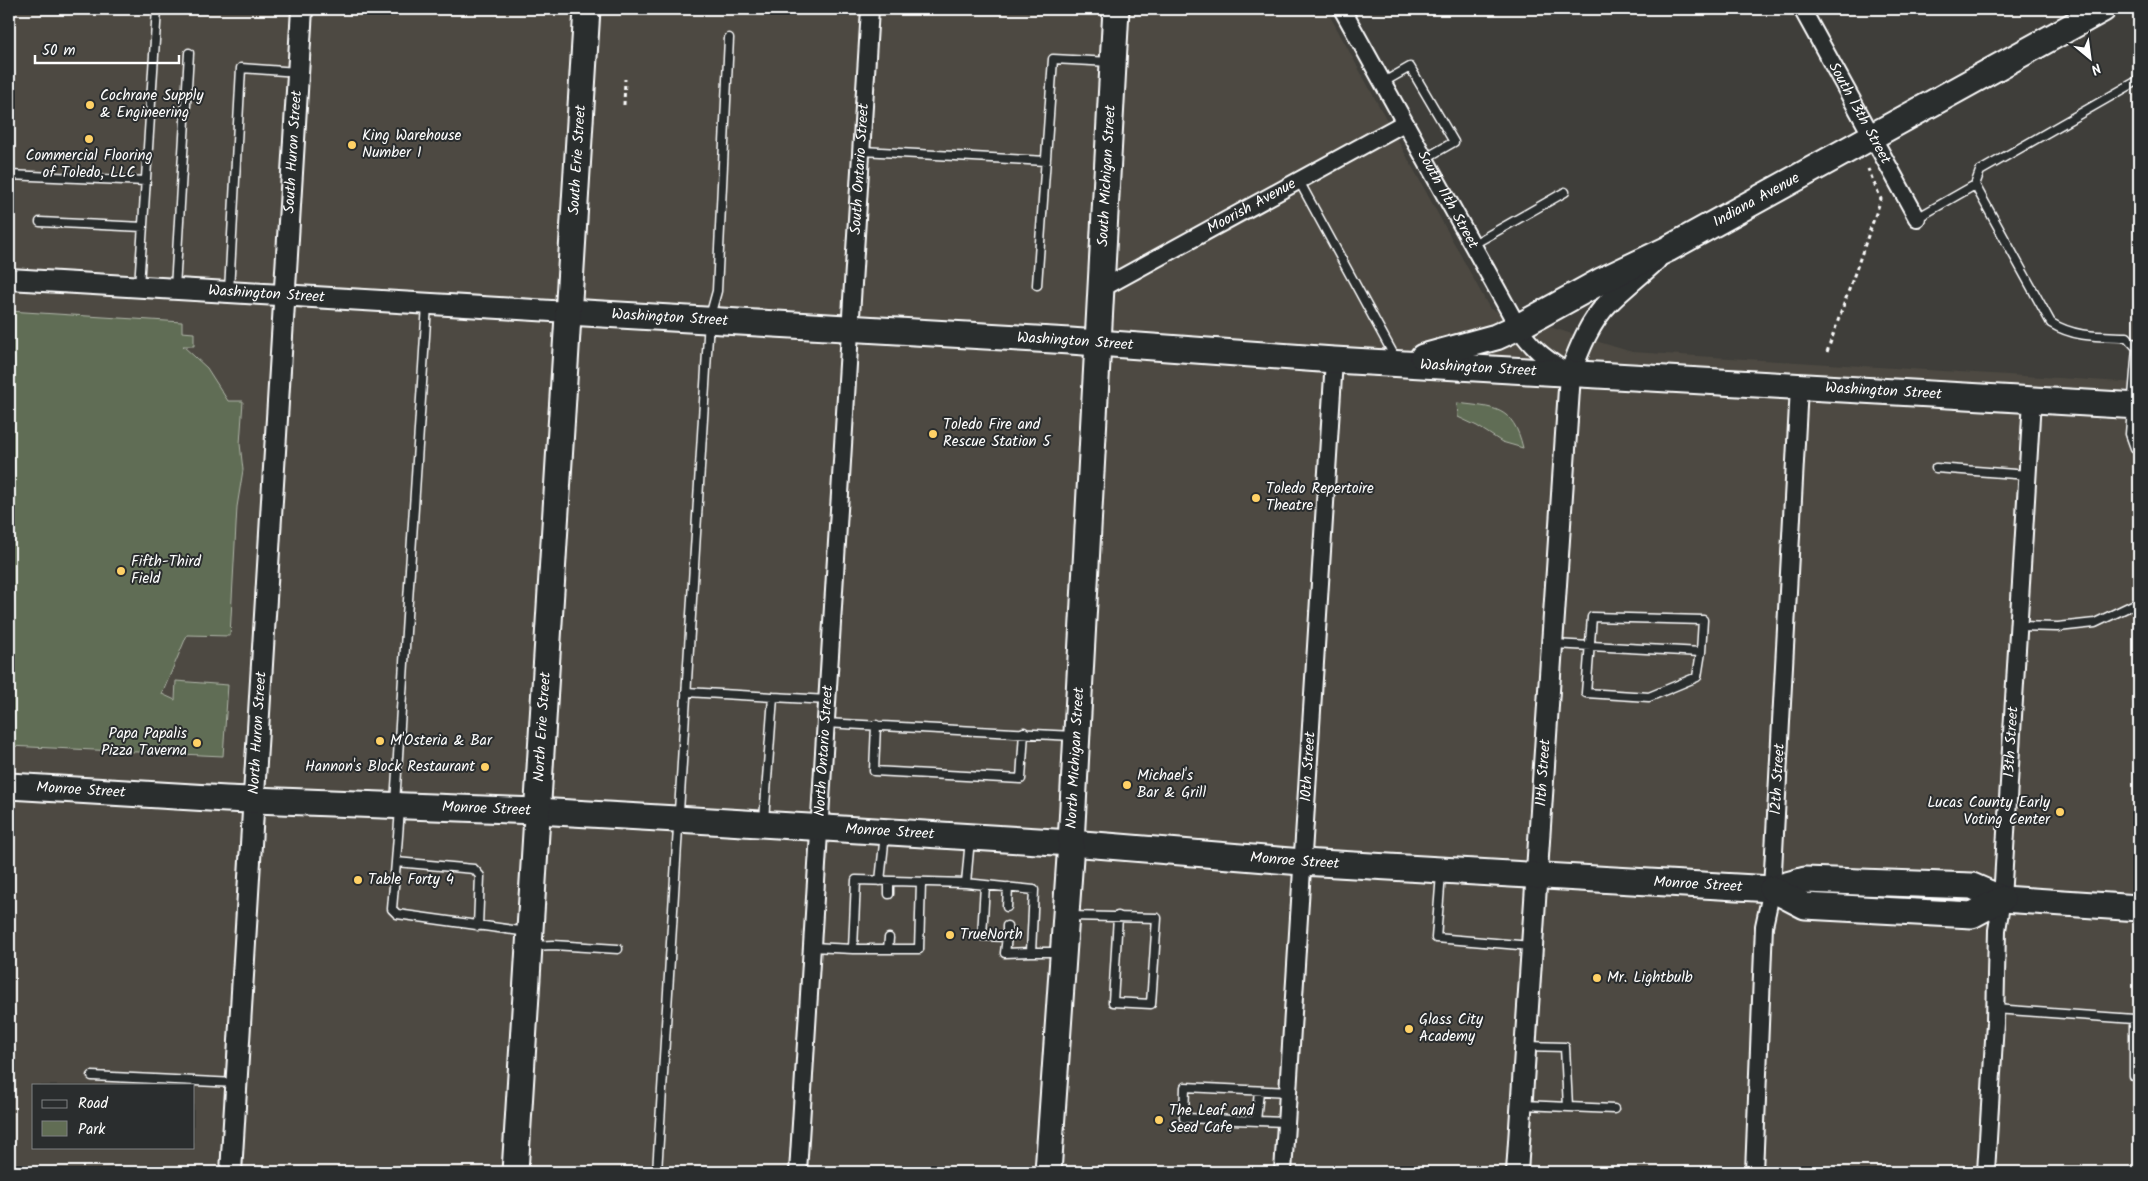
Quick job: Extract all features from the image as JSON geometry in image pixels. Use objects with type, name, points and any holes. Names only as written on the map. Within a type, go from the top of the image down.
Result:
[{"type":"main road","name":"South Erie Street","points":[[568,312],[587,9]]},
{"type":"main road","name":"South Michigan Street","points":[[1098,343],[1099,290],[1116,9]]},
{"type":"main road","name":"Indiana Avenue","points":[[1399,363],[1473,345],[1518,327],[1603,280],[1668,250],[2103,9]]},
{"type":"main road","name":"Washington Street","points":[[568,312],[1098,343],[1334,360],[2136,406]]},
{"type":"main road","name":"North Erie Street","points":[[515,1172],[568,312]]},
{"type":"main road","name":"North Michigan Street","points":[[1048,1172],[1071,843],[1098,343]]},
{"type":"main road","name":"Monroe Street","points":[[9,786],[253,800],[537,811],[764,824],[1071,843],[1302,862],[1772,889],[1805,880],[1972,886],[2002,899],[2139,908]]},
{"type":"street","name":"South Huron Street","points":[[284,294],[302,9]]},
{"type":"street","name":"South Ontario Street","points":[[851,328],[870,9]]},
{"type":"street","name":"South 11th Street","points":[[1342,9],[1518,327],[1530,345],[1544,358],[1570,374]]},
{"type":"street","name":"South 13th Street","points":[[1802,9],[1917,218]]},
{"type":"street","name":"Moorish Avenue","points":[[1099,290],[1404,124]]},
{"type":"street","name":"11th Street","points":[[1517,1172],[1570,374],[1582,343],[1600,313],[1609,302],[1668,250]]},
{"type":"street","name":"Washington Street","points":[[9,279],[568,312]]},
{"type":"street","name":"North Huron Street","points":[[231,1172],[284,294]]},
{"type":"street","name":"North Ontario Street","points":[[798,1172],[851,328]]},
{"type":"street","name":"10th Street","points":[[1283,1172],[1334,360]]},
{"type":"street","name":"12th Street","points":[[1754,1172],[1764,926],[1772,889],[1799,386]]},
{"type":"street","name":"13th Street","points":[[1986,1172],[1995,1009],[1997,930],[2002,899],[2032,400]]},
{"type":"lane","points":[[139,286],[157,9]]},
{"type":"lane","points":[[656,1172],[709,320],[717,291],[729,38]]},
{"type":"lane","points":[[176,288],[189,53]]},
{"type":"lane","points":[[1037,285],[1053,59],[1112,62]]},
{"type":"lane","points":[[1382,83],[1410,67],[1454,142],[1424,159]]},
{"type":"lane","points":[[229,291],[241,68],[298,72]]},
{"type":"lane","points":[[1917,218],[1975,185],[1980,171],[2139,80]]},
{"type":"lane","points":[[862,151],[1046,161]]},
{"type":"lane","points":[[9,175],[146,182]]},
{"type":"lane","points":[[1298,181],[1399,363]]},
{"type":"lane","points":[[1975,185],[2051,323],[2064,331],[2080,336],[2127,337],[2137,348],[2136,406],[2130,434],[2135,448],[2139,448]]},
{"type":"lane","points":[[1472,245],[1565,192]]},
{"type":"lane","points":[[40,222],[143,227]]},
{"type":"lane","points":[[427,303],[392,909],[397,914],[478,926],[553,945],[618,948]]},
{"type":"lane","points":[[1936,468],[2028,475]]},
{"type":"lane","points":[[2018,626],[2058,627],[2095,623],[2139,602]]},
{"type":"lane","points":[[1592,617],[1703,620],[1701,652],[1697,678],[1649,696],[1586,693],[1592,617]]},
{"type":"lane","points":[[1552,644],[1701,652]]},
{"type":"lane","points":[[686,692],[828,700]]},
{"type":"lane","points":[[764,824],[773,697]]},
{"type":"lane","points":[[825,724],[1024,732],[1076,736]]},
{"type":"lane","points":[[876,726],[874,771],[1021,778],[1024,732]]},
{"type":"lane","points":[[880,881],[886,832]]},
{"type":"lane","points":[[966,883],[970,837]]},
{"type":"lane","points":[[396,862],[474,869],[480,876],[478,926]]},
{"type":"lane","points":[[1441,870],[1436,938],[1531,946]]},
{"type":"lane","points":[[853,949],[856,880],[966,883],[1034,890],[1031,952]]},
{"type":"lane","points":[[889,881],[889,894]]},
{"type":"lane","points":[[812,948],[919,950],[921,882]]},
{"type":"lane","points":[[985,885],[982,936],[1007,937]]},
{"type":"lane","points":[[1007,907],[1008,887]]},
{"type":"lane","points":[[1066,916],[1118,916],[1157,918],[1151,1004],[1113,1002],[1118,916]]},
{"type":"lane","points":[[1007,926],[1005,953],[1063,952]]},
{"type":"lane","points":[[888,949],[889,938]]},
{"type":"lane","points":[[1995,1009],[2134,1019],[2134,1076],[2139,1076]]},
{"type":"lane","points":[[1525,1046],[1565,1046],[1568,1107]]},
{"type":"lane","points":[[92,1076],[236,1083]]},
{"type":"lane","points":[[1286,1122],[1184,1118],[1185,1087],[1289,1092]]},
{"type":"lane","points":[[1256,1121],[1258,1091]]},
{"type":"lane","points":[[1521,1105],[1614,1109]]},
{"type":"path","points":[[624,105],[625,79]]},
{"type":"path","points":[[1827,352],[1881,198],[1868,169]]},
{"type":"shaded area","points":[[9,9],[1326,9],[1490,309],[1632,352],[2139,383],[2139,1172],[9,1172]]},
{"type":"green space","name":"Fifth-Third Field","points":[[9,311],[182,322],[182,332],[194,333],[194,346],[183,346],[207,368],[228,401],[243,401],[240,444],[243,470],[237,507],[230,636],[187,635],[162,694],[175,700],[176,681],[228,685],[223,756],[9,746]]},
{"type":"green space","points":[[1457,403],[1482,406],[1500,411],[1514,424],[1523,448],[1502,442],[1477,426],[1458,417]]},
{"type":"place","name":"Cochrane Supply & Engineering","points":[[90,105]]},
{"type":"place","name":"Commercial Flooring of Toledo, LLC","points":[[89,139]]},
{"type":"place","name":"King Warehouse Number 1","points":[[352,145]]},
{"type":"place","name":"Toledo Fire and Rescue Station 5","points":[[933,434]]},
{"type":"place","name":"Toledo Repertoire Theatre","points":[[1256,498]]},
{"type":"place","name":"Fifth-Third Field","points":[[121,571]]},
{"type":"place","name":"M'Osteria & Bar","points":[[380,741]]},
{"type":"place","name":"Papa Papalis Pizza Taverna","points":[[197,743]]},
{"type":"place","name":"Hannon's Block Restaurant","points":[[485,767]]},
{"type":"place","name":"Michael's Bar & Grill","points":[[1127,785]]},
{"type":"place","name":"Lucas County Early Voting Center","points":[[2060,812]]},
{"type":"place","name":"Table Forty 4","points":[[358,880]]},
{"type":"place","name":"TrueNorth","points":[[950,935]]},
{"type":"place","name":"Mr. Lightbulb","points":[[1597,978]]},
{"type":"place","name":"Glass City Academy","points":[[1409,1029]]},
{"type":"place","name":"The Leaf and Seed Cafe","points":[[1159,1120]]}]
